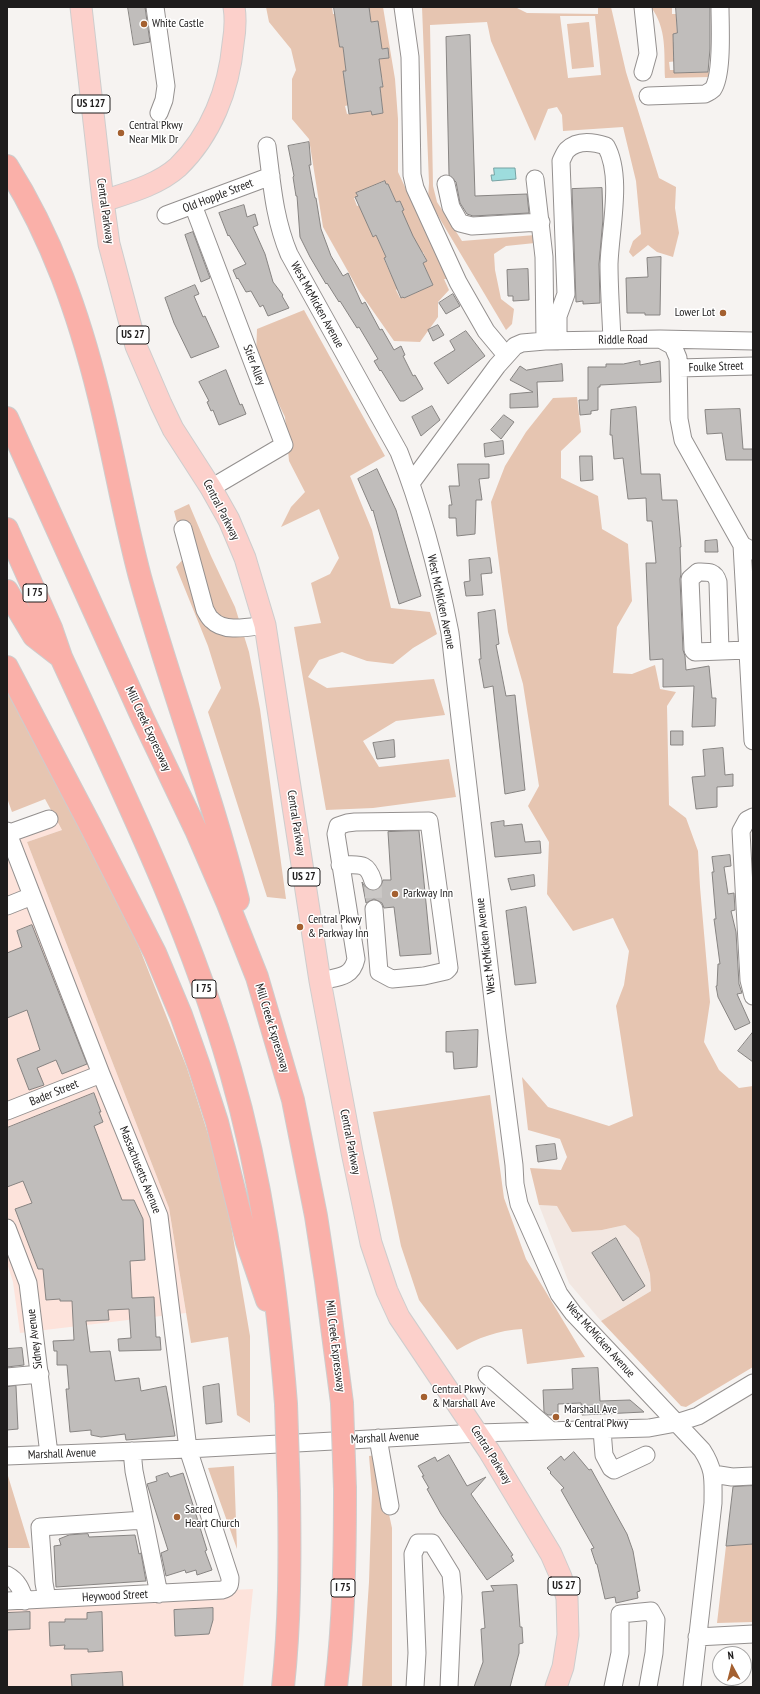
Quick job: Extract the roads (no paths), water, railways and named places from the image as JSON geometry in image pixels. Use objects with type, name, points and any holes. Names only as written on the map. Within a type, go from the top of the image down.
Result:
[{"type":"highway","points":[[7,166],[40,225],[72,300],[99,396],[136,561],[147,603],[224,845],[257,977]]},
{"type":"highway","name":"Mill Creek Expressway","points":[[7,418],[143,719],[196,830],[228,904],[257,977],[293,1100],[326,1281],[342,1402],[345,1541],[342,1611],[336,1687]]},
{"type":"highway","name":"I 75","points":[[7,529],[51,628],[60,657],[156,863],[177,915],[204,989],[230,1069],[249,1141],[264,1215],[281,1342],[286,1404],[289,1493],[289,1600],[287,1650],[283,1687]]},
{"type":"highway","points":[[7,591],[34,636],[60,657]]},
{"type":"highway","points":[[7,667],[128,898],[155,953],[175,1001],[199,1066],[217,1122],[247,1242],[281,1342]]},
{"type":"main road","name":"Central Parkway","points":[[81,7],[103,201],[116,274],[136,346],[173,429],[211,488],[229,520],[245,558],[265,625],[320,981],[352,1152],[371,1243],[379,1270],[399,1317],[478,1433],[551,1554],[567,1598],[568,1635],[563,1667],[556,1687]]},
{"type":"main road","points":[[103,201],[134,191],[158,180],[177,168],[195,147],[210,123],[229,78],[235,33],[234,7]]},
{"type":"street","points":[[155,7],[166,86],[164,100],[159,113]]},
{"type":"street","points":[[403,7],[410,57],[412,175],[414,188],[458,282],[486,331],[506,354]]},
{"type":"street","points":[[643,7],[648,54],[643,72]]},
{"type":"street","points":[[648,96],[705,94],[713,89],[718,73],[721,49],[720,7]]},
{"type":"street","points":[[551,341],[566,294],[561,161],[567,150],[578,143],[594,142],[606,146],[612,155],[615,193],[609,264],[612,340]]},
{"type":"street","name":"West McMicken Avenue","points":[[267,146],[280,232],[289,254],[399,452],[411,482],[442,591],[450,633],[497,1034],[514,1165],[515,1184],[519,1204],[559,1294],[572,1313],[702,1450],[709,1462],[713,1474],[713,1503],[692,1687]]},
{"type":"street","name":"Old Hopple Street","points":[[166,216],[271,176]]},
{"type":"street","points":[[535,179],[541,222],[551,341]]},
{"type":"street","points":[[446,184],[450,207],[460,223],[472,226],[541,222]]},
{"type":"street","name":"Stier Alley","points":[[193,205],[284,445],[211,488]]},
{"type":"street","points":[[660,339],[753,341]]},
{"type":"street","name":"Riddle Road","points":[[411,482],[506,354],[515,346],[522,343],[551,341],[660,339],[673,346],[678,358],[679,419],[683,440],[747,548]]},
{"type":"street","name":"Foulke Street","points":[[679,368],[753,366]]},
{"type":"street","points":[[183,529],[205,610],[212,620],[221,626],[236,628],[265,625]]},
{"type":"street","points":[[747,548],[748,650],[753,741]]},
{"type":"street","points":[[720,651],[718,582],[713,573],[698,572],[690,579],[693,650],[695,652],[748,650]]},
{"type":"street","points":[[753,817],[747,820],[741,831],[748,980],[753,996]]},
{"type":"street","points":[[7,833],[49,819]]},
{"type":"street","points":[[320,981],[347,974],[354,966],[356,959],[340,865],[336,834],[338,826],[355,822],[429,821],[449,968],[446,971],[424,976],[392,979],[379,972],[374,909]]},
{"type":"street","name":"Massachusetts Avenue","points":[[7,833],[101,1074],[159,1216],[188,1449],[230,1578],[230,1585],[227,1589],[222,1590]]},
{"type":"street","points":[[340,865],[364,866],[369,870],[372,881]]},
{"type":"street","points":[[7,906],[32,896]]},
{"type":"street","name":"Bader Street","points":[[7,1112],[101,1074]]},
{"type":"street","name":"Sidney Avenue","points":[[7,1228],[28,1284],[49,1454]]},
{"type":"street","points":[[7,1376],[40,1374]]},
{"type":"street","points":[[487,1374],[551,1431]]},
{"type":"street","name":"Marshall Avenue","points":[[7,1456],[188,1449],[478,1433],[649,1428],[676,1423],[698,1416],[753,1383]]},
{"type":"street","points":[[602,1430],[604,1455],[611,1468],[614,1470],[646,1455]]},
{"type":"street","points":[[378,1438],[390,1506]]},
{"type":"street","points":[[132,1451],[134,1471],[159,1594]]},
{"type":"street","points":[[713,1474],[732,1477],[753,1476]]},
{"type":"street","points":[[47,1599],[44,1583],[40,1527],[144,1520]]},
{"type":"street","points":[[415,1687],[416,1653],[413,1554],[418,1543],[432,1543],[451,1574],[453,1597],[449,1687]]},
{"type":"street","points":[[7,1575],[14,1578],[19,1585],[25,1601]]},
{"type":"street","name":"Heywood Street","points":[[7,1602],[222,1590]]},
{"type":"street","points":[[613,1687],[620,1653],[620,1614],[650,1611],[656,1620],[654,1653],[648,1687]]},
{"type":"street","points":[[697,1637],[753,1634]]},
{"type":"water","points":[[494,168],[515,168],[516,179],[492,181],[491,175],[494,175]]},
{"type":"tunnel","points":[[373,881],[374,909]]},
{"type":"place","name":"White Castle","points":[[144,24]]},
{"type":"place","name":"Central Pkwy Near Mlk Dr","points":[[121,133]]},
{"type":"place","name":"Lower Lot","points":[[723,313]]},
{"type":"place","name":"Parkway Inn","points":[[395,894]]},
{"type":"place","name":"Central Pkwy & Parkway Inn","points":[[300,927]]},
{"type":"place","name":"Central Pkwy & Marshall Ave","points":[[424,1397]]},
{"type":"place","name":"Marshall Ave & Central Pkwy","points":[[556,1417]]},
{"type":"place","name":"Sacred Heart Church","points":[[177,1517]]}]
